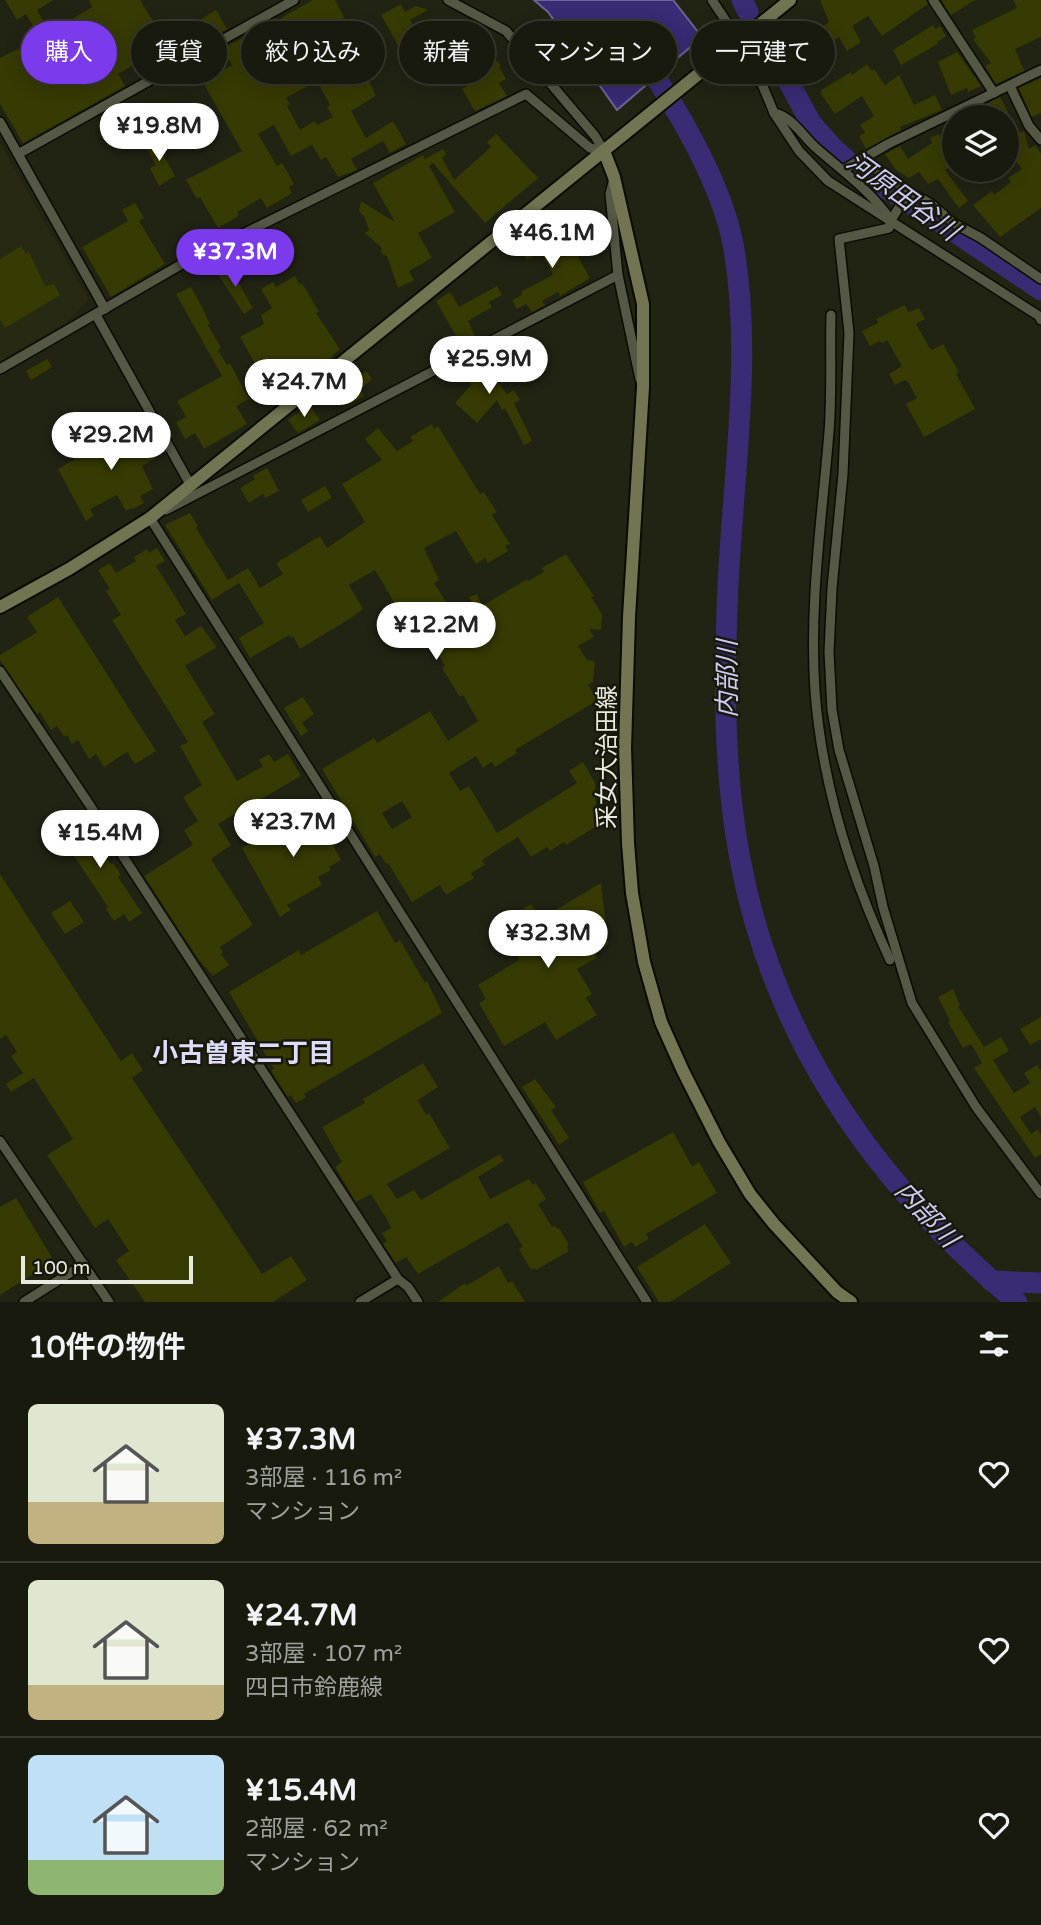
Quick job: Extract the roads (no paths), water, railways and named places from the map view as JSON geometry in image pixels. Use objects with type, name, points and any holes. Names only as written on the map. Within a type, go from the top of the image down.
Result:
[{"type":"main road","points":[[763,21],[790,0]]},
{"type":"main road","points":[[0,607],[69,569],[150,518],[691,80]]},
{"type":"main road","name":"采女大治田線","points":[[604,151],[614,177],[643,304],[643,387],[629,617],[625,748],[630,868],[643,962],[662,1022],[682,1070],[719,1142],[750,1194],[829,1284],[851,1302]]},
{"type":"street","points":[[18,154],[294,0]]},
{"type":"street","points":[[448,0],[506,31],[604,151]]},
{"type":"street","points":[[712,0],[723,21]]},
{"type":"street","points":[[933,0],[994,93]]},
{"type":"street","points":[[845,169],[860,159],[1041,70]]},
{"type":"street","points":[[762,84],[774,113],[799,151],[828,181],[1040,317]]},
{"type":"street","points":[[1010,86],[1029,126],[1041,140]]},
{"type":"street","points":[[0,369],[212,249],[526,94],[590,148],[604,151]]},
{"type":"street","points":[[774,113],[783,115],[815,147],[845,169],[891,220]]},
{"type":"street","points":[[0,122],[105,309]]},
{"type":"street","points":[[860,159],[908,194],[931,204],[953,223],[981,238],[1041,279]]},
{"type":"street","points":[[614,177],[610,194],[618,275],[635,361],[643,387]]},
{"type":"street","points":[[908,194],[888,228],[839,239],[849,333],[843,474],[830,639],[832,710],[849,789],[874,866],[912,1003],[976,1107],[1041,1194]]},
{"type":"street","points":[[618,275],[150,518],[647,1302]]},
{"type":"street","points":[[96,315],[191,486]]},
{"type":"street","points":[[831,315],[829,427],[813,618],[815,689],[826,769],[841,828],[874,925],[890,960]]},
{"type":"street","points":[[0,671],[398,1279],[408,1287],[418,1302]]},
{"type":"street","points":[[0,1141],[110,1302]]},
{"type":"street","points":[[24,1302],[83,1264]]},
{"type":"street","points":[[360,1302],[398,1279]]},
{"type":"waterway","name":"河原田谷川","points":[[742,0],[748,12]]},
{"type":"waterway","name":"内部川","points":[[660,84],[695,145],[718,195],[733,244],[739,285],[742,371],[728,586],[726,722],[734,825],[756,925],[778,989],[805,1048],[838,1105],[876,1158],[919,1209],[966,1257],[1017,1302]]},
{"type":"waterway","name":"河原田谷川","points":[[790,84],[811,123],[832,147],[861,173],[1041,290]]},
{"type":"waterway","points":[[991,1281],[1041,1283]]},
{"type":"district","name":"小古曽東二丁目","points":[[243,1053]]}]
